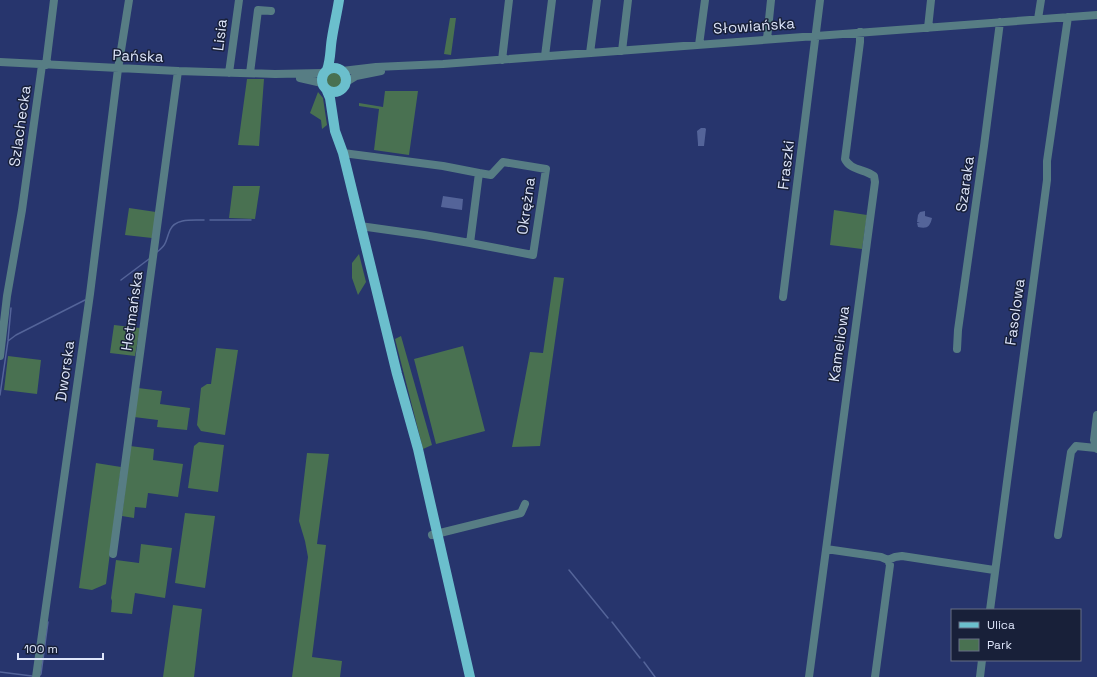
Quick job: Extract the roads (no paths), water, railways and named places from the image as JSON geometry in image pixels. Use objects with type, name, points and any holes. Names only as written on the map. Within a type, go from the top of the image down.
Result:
[{"type":"main road","points":[[339,0],[332,38],[327,82],[335,131],[343,154],[470,677]]},
{"type":"main road","points":[[336,21],[337,57],[340,70]]},
{"type":"main road","points":[[332,68],[340,70],[345,75],[346,82],[344,87],[327,82],[332,68]]},
{"type":"street","name":"Szlachecka","points":[[0,356],[7,296],[22,210],[54,0]]},
{"type":"street","name":"Dworska","points":[[36,677],[90,294],[118,69],[129,0]]},
{"type":"street","name":"Lisia","points":[[229,73],[239,0]]},
{"type":"street","points":[[502,60],[510,0]]},
{"type":"street","points":[[545,56],[552,0]]},
{"type":"street","points":[[590,53],[597,0]]},
{"type":"street","points":[[622,50],[628,0]]},
{"type":"street","points":[[699,45],[705,0]]},
{"type":"street","points":[[767,40],[772,0]]},
{"type":"street","name":"Fraszki","points":[[783,297],[820,0]]},
{"type":"street","points":[[928,28],[931,0]]},
{"type":"street","points":[[1038,19],[1041,0]]},
{"type":"street","points":[[250,73],[258,10],[271,12]]},
{"type":"street","name":"Słowiańska","points":[[340,70],[502,60],[1097,15]]},
{"type":"street","name":"Fasolowa","points":[[990,609],[994,570],[1068,17]]},
{"type":"street","name":"Szaraka","points":[[957,349],[958,330],[1000,22]]},
{"type":"street","name":"Kameliowa","points":[[809,677],[875,182],[874,176],[868,172],[851,167],[846,159],[860,32]]},
{"type":"street","name":"Pańska","points":[[0,62],[178,72],[275,74],[327,82]]},
{"type":"street","name":"Słowiańska","points":[[346,82],[356,76],[412,66]]},
{"type":"street","name":"Hetmańska","points":[[112,554],[178,72]]},
{"type":"street","name":"Okrężna","points":[[343,154],[443,166],[491,175],[503,162],[546,168],[533,255],[424,235],[360,226]]},
{"type":"street","points":[[470,243],[480,173]]},
{"type":"street","points":[[1058,535],[1071,452],[1076,446],[1097,448],[1094,440],[1097,415]]},
{"type":"street","points":[[435,534],[521,513],[526,504]]},
{"type":"street","points":[[826,549],[881,557],[888,560],[902,556],[994,570]]},
{"type":"street","points":[[875,677],[890,565],[888,560]]},
{"type":"street","points":[[980,677],[982,661]]},
{"type":"water","points":[[701,128],[706,129],[704,146],[698,146],[697,131]]},
{"type":"water","points":[[443,196],[463,199],[462,210],[441,207]]},
{"type":"water","points":[[925,211],[925,216],[932,218],[930,223],[928,227],[918,227],[917,223],[920,223],[917,222],[918,215],[920,212]]},
{"type":"waterway","points":[[157,252],[165,244],[172,226],[176,223],[185,220],[204,220]]},
{"type":"waterway","points":[[210,220],[251,220]]},
{"type":"waterway","points":[[121,280],[149,259]]},
{"type":"waterway","points":[[0,395],[8,341],[16,335],[85,300]]},
{"type":"waterway","points":[[8,340],[11,308]]},
{"type":"waterway","points":[[569,570],[608,618]]},
{"type":"waterway","points":[[40,675],[48,622]]},
{"type":"waterway","points":[[612,622],[640,658]]},
{"type":"waterway","points":[[644,662],[655,677]]},
{"type":"waterway","points":[[0,672],[32,676]]}]
